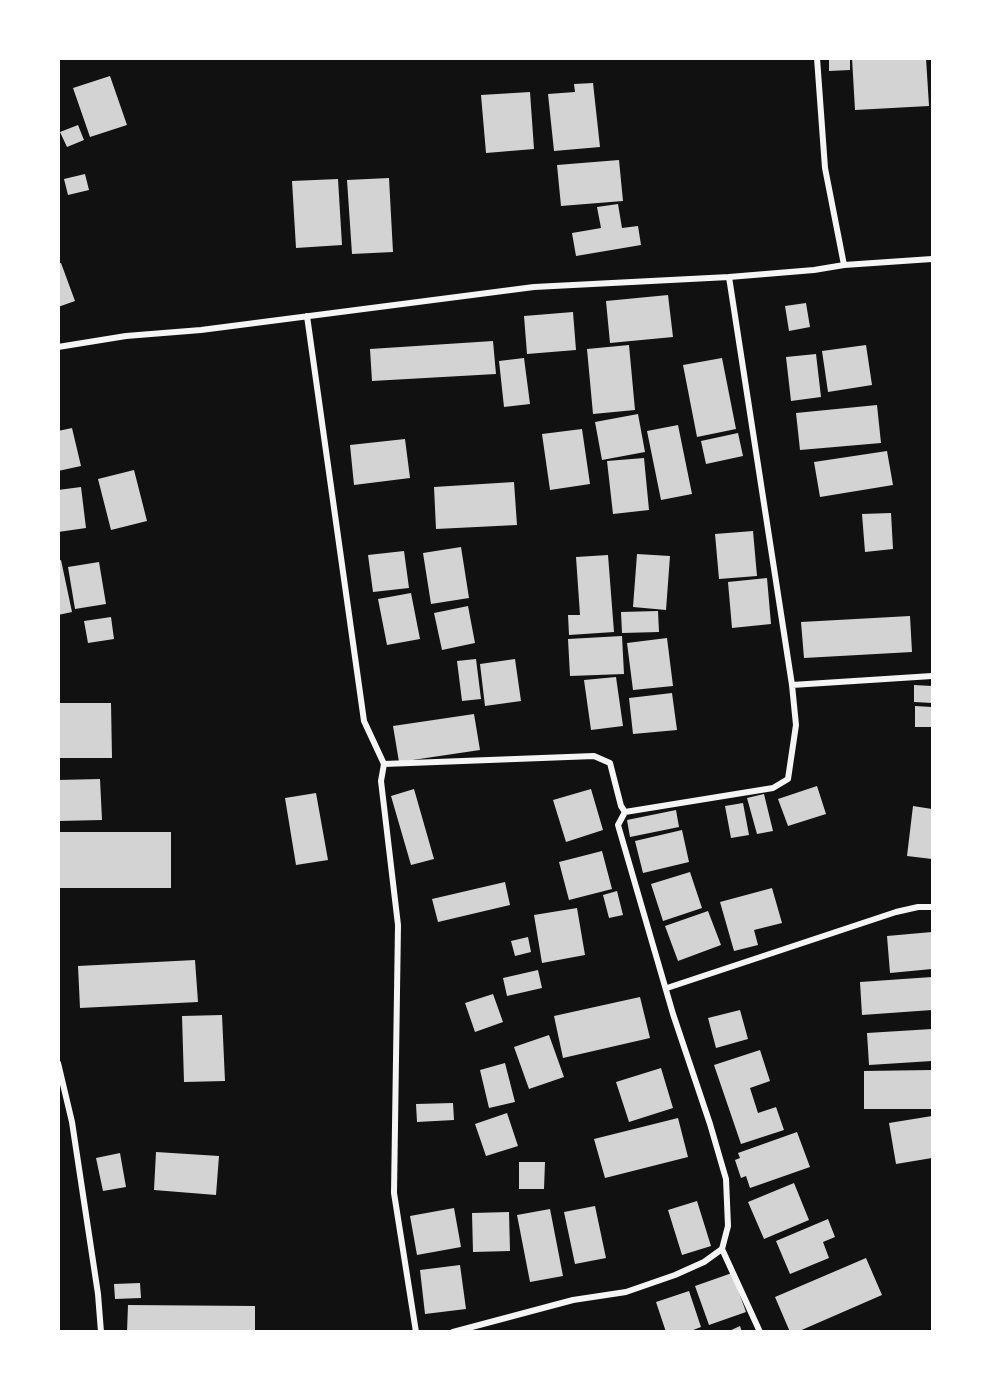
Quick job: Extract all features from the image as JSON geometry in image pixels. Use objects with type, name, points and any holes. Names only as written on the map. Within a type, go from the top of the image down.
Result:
[{"type":"street","points":[[817,58],[825,168],[844,265]]},
{"type":"street","points":[[58,347],[126,336],[201,330],[534,287],[729,277],[814,270],[844,265],[933,259]]},
{"type":"street","points":[[625,812],[772,788],[788,778],[796,725],[792,685],[729,277]]},
{"type":"street","points":[[307,316],[364,721],[384,764],[381,781],[398,925],[394,1193],[416,1332]]},
{"type":"street","points":[[792,685],[933,676]]},
{"type":"street","points":[[384,764],[594,756],[610,763],[621,806],[625,812]]},
{"type":"street","points":[[625,812],[618,825],[620,834],[726,1179],[728,1226],[722,1249],[760,1332]]},
{"type":"street","points":[[667,988],[896,912],[918,907],[933,907]]},
{"type":"street","points":[[58,1063],[72,1122],[98,1294],[101,1332]]},
{"type":"street","points":[[453,1332],[573,1300],[626,1292],[704,1262],[722,1249]]},
{"type":"building","points":[[829,58],[850,58],[850,70],[829,71]]},
{"type":"building","points":[[852,58],[926,58],[929,106],[855,110]]},
{"type":"building","points":[[110,76],[127,125],[90,137],[73,88]]},
{"type":"building","points":[[593,83],[600,147],[554,151],[548,94],[575,92],[574,84]]},
{"type":"building","points":[[530,92],[534,149],[486,153],[481,95]]},
{"type":"building","points":[[78,125],[84,140],[67,147],[60,132]]},
{"type":"building","points":[[619,160],[623,201],[561,206],[557,165]]},
{"type":"building","points":[[85,174],[89,190],[68,195],[64,179]]},
{"type":"building","points":[[389,178],[393,252],[352,254],[347,180]]},
{"type":"building","points":[[338,179],[342,245],[296,248],[292,181]]},
{"type":"building","points":[[618,204],[622,228],[638,226],[641,245],[576,256],[572,233],[601,228],[597,207]]},
{"type":"building","points":[[61,263],[75,301],[58,307],[58,264]]},
{"type":"building","points":[[668,295],[673,337],[610,343],[606,301]]},
{"type":"building","points":[[806,303],[810,327],[789,331],[785,306]]},
{"type":"building","points":[[573,312],[576,350],[527,354],[524,316]]},
{"type":"building","points":[[493,341],[496,374],[372,381],[370,349]]},
{"type":"building","points":[[629,345],[635,410],[593,414],[587,349]]},
{"type":"building","points":[[866,345],[872,385],[828,392],[822,351]]},
{"type":"building","points":[[816,354],[821,397],[791,401],[786,357]]},
{"type":"building","points":[[524,358],[530,404],[504,407],[499,361]]},
{"type":"building","points":[[722,358],[736,429],[697,437],[683,365]]},
{"type":"building","points":[[877,405],[881,443],[800,450],[796,413]]},
{"type":"building","points":[[638,414],[645,452],[602,460],[595,422]]},
{"type":"building","points":[[678,425],[692,494],[661,500],[647,431]]},
{"type":"building","points":[[72,428],[81,466],[58,471],[58,431]]},
{"type":"building","points":[[582,429],[590,484],[550,490],[542,434]]},
{"type":"building","points":[[738,433],[743,456],[706,464],[701,441]]},
{"type":"building","points":[[405,439],[410,478],[354,485],[350,445]]},
{"type":"building","points":[[887,451],[893,485],[820,497],[814,462]]},
{"type":"building","points":[[644,458],[649,510],[613,514],[607,461]]},
{"type":"building","points":[[134,470],[147,521],[111,530],[98,479]]},
{"type":"building","points":[[514,482],[517,525],[436,529],[434,487]]},
{"type":"building","points":[[81,487],[86,528],[58,532],[58,490]]},
{"type":"building","points":[[891,513],[893,549],[865,552],[862,514]]},
{"type":"building","points":[[753,531],[757,576],[719,579],[715,534]]},
{"type":"building","points":[[461,547],[469,598],[431,604],[423,553]]},
{"type":"building","points":[[404,551],[409,588],[373,592],[368,555]]},
{"type":"building","points":[[637,554],[670,556],[666,610],[633,607]]},
{"type":"building","points":[[608,555],[614,632],[569,635],[568,615],[580,615],[576,557]]},
{"type":"building","points":[[61,560],[72,612],[58,615],[58,561]]},
{"type":"building","points":[[99,562],[106,604],[75,609],[68,567]]},
{"type":"building","points":[[767,578],[771,624],[732,628],[728,582]]},
{"type":"building","points":[[411,593],[420,639],[387,645],[378,599]]},
{"type":"building","points":[[468,606],[475,643],[442,650],[434,613]]},
{"type":"building","points":[[658,611],[659,632],[622,633],[621,612]]},
{"type":"building","points":[[910,616],[912,652],[804,658],[801,622]]},
{"type":"building","points":[[111,617],[114,639],[88,643],[84,621]]},
{"type":"building","points":[[622,636],[624,674],[570,676],[568,639]]},
{"type":"building","points":[[667,638],[673,686],[633,690],[627,643]]},
{"type":"building","points":[[476,659],[481,699],[462,701],[457,661]]},
{"type":"building","points":[[515,659],[521,701],[485,706],[480,664]]},
{"type":"building","points":[[616,677],[623,726],[591,730],[584,680]]},
{"type":"building","points":[[914,685],[932,686],[932,703],[914,702]]},
{"type":"building","points":[[672,693],[677,730],[633,734],[629,698]]},
{"type":"building","points":[[58,703],[111,703],[112,758],[58,758]]},
{"type":"building","points":[[915,706],[932,707],[932,727],[915,727]]},
{"type":"building","points":[[474,714],[480,750],[399,762],[393,726]]},
{"type":"building","points":[[100,779],[102,820],[58,821],[58,780]]},
{"type":"building","points":[[817,786],[826,814],[788,826],[778,799]]},
{"type":"building","points":[[414,789],[434,859],[411,865],[391,796]]},
{"type":"building","points":[[591,789],[603,830],[566,842],[553,800]]},
{"type":"building","points":[[316,793],[328,860],[296,865],[285,798]]},
{"type":"building","points":[[764,794],[773,831],[757,834],[747,798]]},
{"type":"building","points":[[743,803],[749,835],[731,838],[725,806]]},
{"type":"building","points":[[913,806],[932,809],[932,859],[907,856]]},
{"type":"building","points":[[676,810],[679,827],[630,837],[627,820]]},
{"type":"building","points":[[682,830],[689,862],[643,873],[635,841]]},
{"type":"building","points":[[58,832],[171,832],[171,888],[58,888]]},
{"type":"building","points":[[602,851],[612,889],[569,900],[559,862]]},
{"type":"building","points":[[690,872],[702,908],[663,921],[651,884]]},
{"type":"building","points":[[505,882],[510,905],[438,922],[432,899]]},
{"type":"building","points":[[772,888],[782,923],[754,930],[758,945],[734,951],[720,902]]},
{"type":"building","points":[[617,891],[623,915],[609,918],[603,895]]},
{"type":"building","points":[[577,908],[585,955],[542,963],[534,915]]},
{"type":"building","points":[[708,911],[721,945],[678,961],[665,926]]},
{"type":"building","points":[[932,932],[932,969],[890,973],[887,936]]},
{"type":"building","points":[[528,937],[531,952],[515,956],[511,941]]},
{"type":"building","points":[[195,960],[198,1002],[80,1008],[78,966]]},
{"type":"building","points":[[538,970],[542,988],[507,996],[503,978]]},
{"type":"building","points":[[932,977],[932,1010],[862,1015],[860,982]]},
{"type":"building","points":[[493,994],[503,1022],[475,1032],[465,1003]]},
{"type":"building","points":[[640,997],[650,1038],[563,1058],[554,1016]]},
{"type":"building","points":[[740,1010],[748,1039],[716,1048],[708,1018]]},
{"type":"building","points":[[222,1015],[225,1081],[184,1082],[182,1016]]},
{"type":"building","points":[[932,1029],[932,1061],[869,1065],[867,1033]]},
{"type":"building","points":[[549,1035],[564,1077],[529,1089],[514,1047]]},
{"type":"building","points":[[760,1050],[770,1081],[750,1088],[758,1113],[776,1107],[784,1130],[741,1144],[714,1065]]},
{"type":"building","points":[[505,1063],[515,1102],[489,1108],[480,1070]]},
{"type":"building","points":[[661,1068],[673,1108],[629,1122],[616,1082]]},
{"type":"building","points":[[932,1070],[932,1109],[864,1109],[864,1071]]},
{"type":"building","points":[[453,1103],[454,1120],[417,1122],[416,1104]]},
{"type":"building","points":[[507,1113],[518,1146],[486,1156],[475,1124]]},
{"type":"building","points":[[932,1116],[932,1158],[896,1164],[889,1123]]},
{"type":"building","points":[[678,1118],[688,1157],[605,1178],[594,1139]]},
{"type":"building","points":[[797,1132],[810,1167],[750,1188],[746,1176],[741,1178],[735,1160],[740,1158],[738,1153]]},
{"type":"building","points":[[156,1152],[219,1156],[216,1195],[154,1190]]},
{"type":"building","points":[[120,1153],[126,1187],[103,1191],[96,1158]]},
{"type":"building","points":[[519,1162],[545,1162],[544,1189],[519,1189]]},
{"type":"building","points":[[794,1183],[809,1220],[764,1239],[748,1202]]},
{"type":"building","points":[[697,1201],[711,1246],[682,1255],[668,1210]]},
{"type":"building","points":[[595,1206],[606,1258],[575,1264],[564,1212]]},
{"type":"building","points":[[454,1208],[461,1247],[417,1255],[410,1216]]},
{"type":"building","points":[[550,1209],[563,1276],[530,1282],[517,1215]]},
{"type":"building","points":[[509,1212],[510,1251],[473,1252],[472,1213]]},
{"type":"building","points":[[828,1219],[835,1237],[823,1242],[829,1258],[790,1274],[776,1241]]},
{"type":"building","points":[[866,1258],[882,1295],[797,1332],[790,1332],[775,1297]]},
{"type":"building","points":[[460,1265],[466,1309],[425,1314],[420,1270]]},
{"type":"building","points":[[732,1273],[746,1312],[709,1325],[695,1286]]},
{"type":"building","points":[[140,1283],[141,1298],[115,1299],[114,1284]]},
{"type":"building","points":[[689,1291],[701,1327],[688,1332],[666,1332],[656,1302]]},
{"type":"building","points":[[128,1305],[255,1306],[255,1332],[127,1332]]},
{"type":"building","points":[[740,1326],[742,1332],[727,1332]]}]
